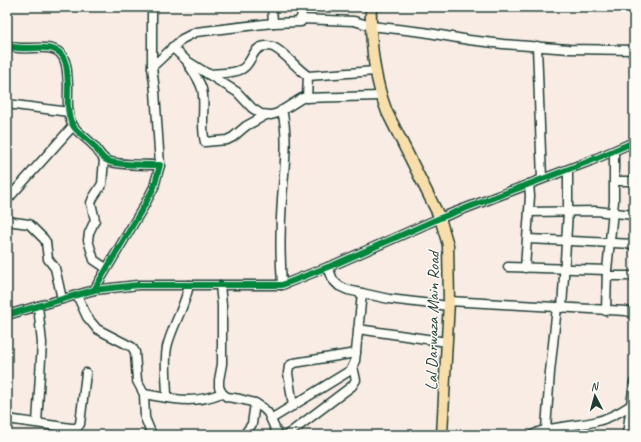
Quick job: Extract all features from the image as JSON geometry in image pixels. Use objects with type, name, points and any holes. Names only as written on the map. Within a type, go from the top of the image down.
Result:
[{"type":"main road","name":"Lal Darwaza Main Road","points":[[371,7],[375,71],[381,96],[390,118],[440,218],[448,245],[449,304],[442,435]]},
{"type":"street","points":[[94,290],[144,206],[154,187],[160,165],[152,67],[152,7]]},
{"type":"street","points":[[272,7],[273,23]]},
{"type":"street","points":[[152,67],[172,47],[186,36],[196,32],[273,23],[299,23],[302,21],[301,7]]},
{"type":"street","points":[[301,19],[354,21],[371,26],[423,32],[469,40],[569,49],[634,50]]},
{"type":"street","points":[[7,45],[22,49],[50,49],[59,52],[63,56],[67,70],[69,112],[73,126],[91,143],[104,159],[110,162],[160,165]]},
{"type":"street","points":[[208,74],[241,70],[247,64],[255,50],[267,46],[275,48],[308,76],[375,71]]},
{"type":"street","points":[[537,46],[542,179]]},
{"type":"street","points":[[172,47],[187,61],[236,92],[256,112],[266,115],[271,115],[298,100],[307,98],[381,96]]},
{"type":"street","points":[[187,61],[201,87],[204,100],[202,121],[205,142],[227,140],[246,126],[266,115]]},
{"type":"street","points":[[307,98],[308,76]]},
{"type":"street","points":[[7,104],[69,112]]},
{"type":"street","points":[[282,110],[286,130],[281,216],[282,284]]},
{"type":"street","points":[[7,200],[73,126]]},
{"type":"street","points":[[7,315],[94,290],[138,285],[282,284],[328,267],[440,218],[614,152],[634,142]]},
{"type":"street","points":[[606,310],[607,273],[615,181],[614,152]]},
{"type":"street","points":[[104,159],[102,184],[91,204],[95,220],[89,233],[88,240],[94,260],[106,268]]},
{"type":"street","points":[[546,429],[550,372],[565,269],[568,212],[568,170]]},
{"type":"street","points":[[615,181],[634,181]]},
{"type":"street","points":[[525,268],[530,212],[529,184]]},
{"type":"street","points":[[530,212],[613,213],[634,216]]},
{"type":"street","points":[[7,219],[14,222],[29,224],[44,239],[48,259],[55,268],[62,299]]},
{"type":"street","points":[[528,239],[634,244]]},
{"type":"street","points":[[328,267],[333,280],[339,286],[362,294],[404,301],[626,311],[634,314]]},
{"type":"street","points":[[508,267],[565,269],[634,276]]},
{"type":"street","points":[[167,398],[166,359],[168,346],[186,298],[188,285]]},
{"type":"street","points":[[220,285],[222,305],[222,364],[219,387],[222,393],[227,397],[255,403],[268,413],[278,435]]},
{"type":"street","points":[[286,435],[352,386],[356,380],[353,367],[356,354],[362,294]]},
{"type":"street","points":[[77,295],[91,324],[102,332],[133,349],[135,352],[137,381],[144,394],[145,418],[152,435]]},
{"type":"street","points":[[37,423],[42,343],[38,306]]},
{"type":"street","points":[[358,329],[447,342]]},
{"type":"street","points":[[293,406],[288,366],[294,363],[356,354]]},
{"type":"street","points":[[271,419],[347,373],[353,367]]},
{"type":"street","points":[[7,419],[71,428],[79,426],[86,373]]},
{"type":"street","points":[[627,435],[634,382]]},
{"type":"street","points":[[144,394],[193,401],[210,398],[222,393]]},
{"type":"street","points":[[244,435],[252,424],[255,403]]},
{"type":"street","points":[[533,435],[536,432],[546,429],[572,427],[595,422],[614,416],[631,405]]},
{"type":"cycle path","points":[[7,45],[20,48],[49,48],[55,50],[63,56],[67,68],[68,107],[71,123],[76,130],[92,143],[104,159],[118,163],[160,165],[154,187],[144,206],[94,290]]},
{"type":"cycle path","points":[[7,315],[94,290],[138,285],[282,285],[338,263],[440,218],[590,161],[634,142]]}]
